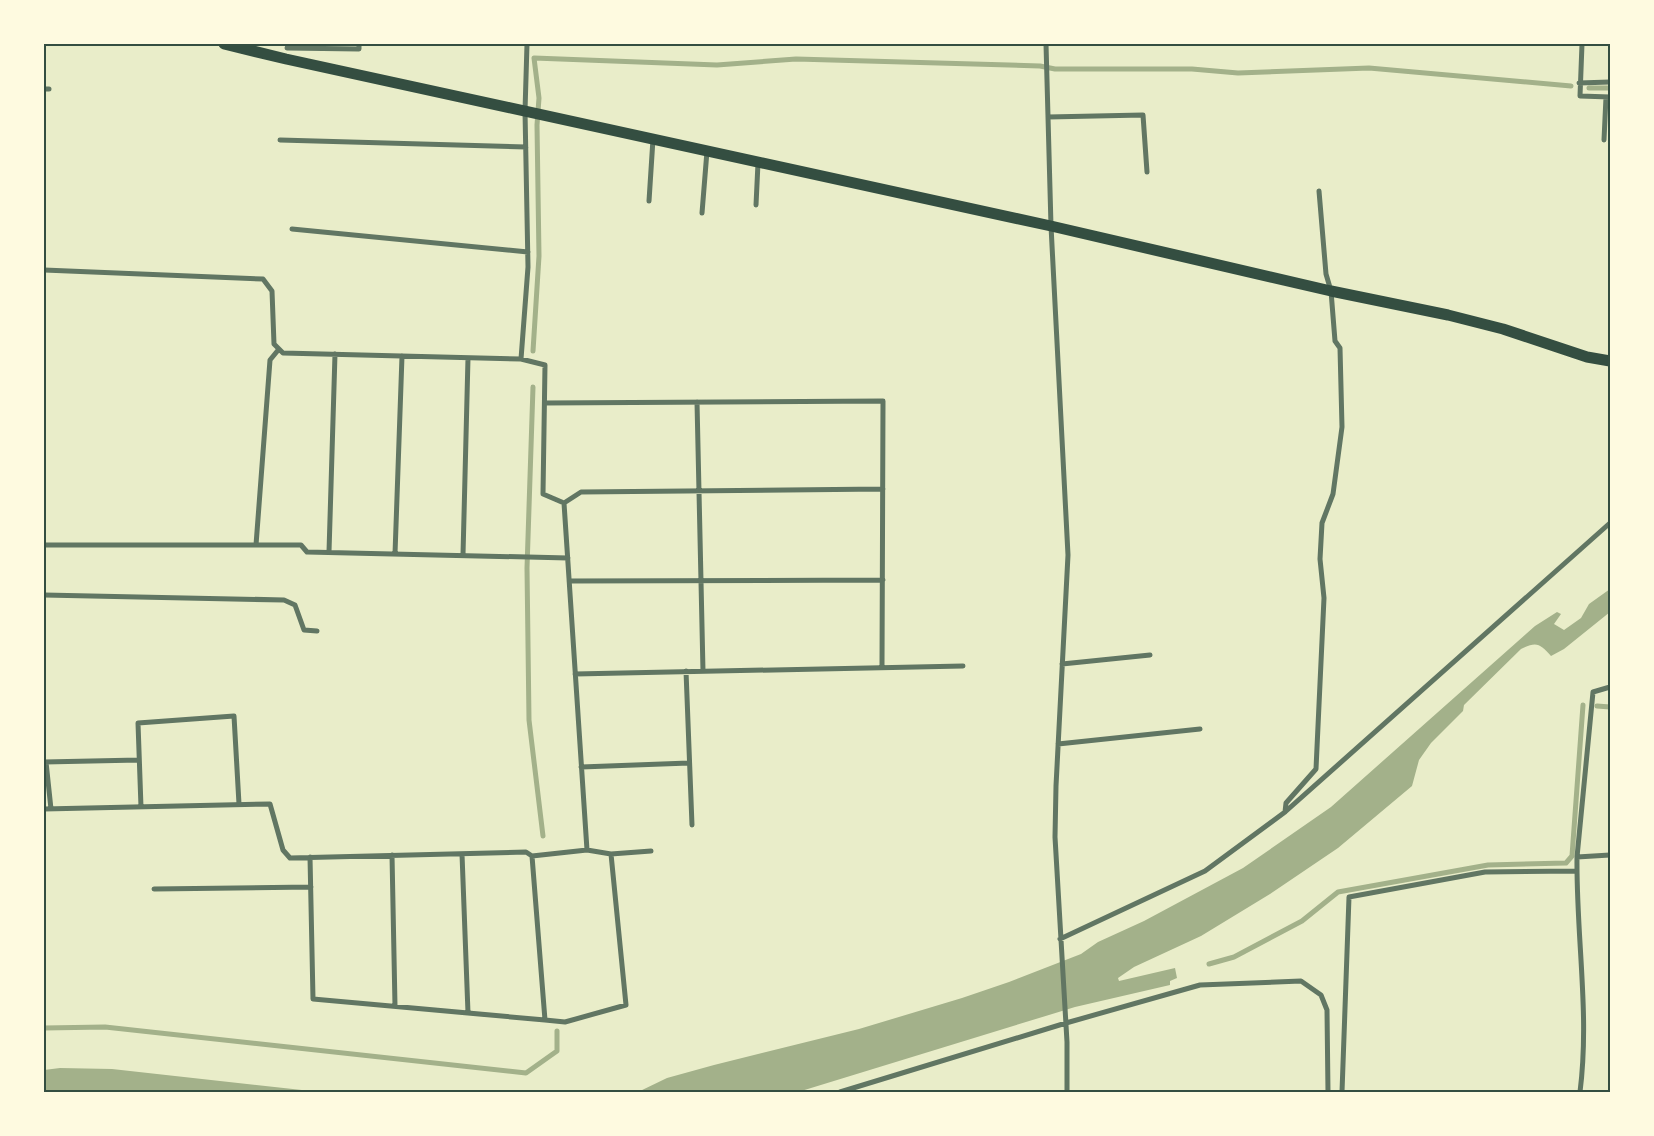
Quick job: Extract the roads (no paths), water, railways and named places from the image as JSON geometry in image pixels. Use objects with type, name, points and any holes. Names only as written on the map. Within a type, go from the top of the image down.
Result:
[{"type":"main road","points":[[224,44],[286,50],[533,113],[1052,226],[1330,291],[1448,315],[1504,329],[1587,357],[1610,361]]},
{"type":"street","points":[[286,50],[359,49],[360,44]]},
{"type":"street","points":[[521,359],[528,252],[526,147],[533,113],[527,44]]},
{"type":"street","points":[[1046,44],[1052,226],[1068,555],[1055,837],[1066,1023],[1067,1092]]},
{"type":"street","points":[[1582,44],[1579,82],[1580,96],[1608,97],[1604,140]]},
{"type":"street","points":[[1579,82],[1610,82]]},
{"type":"street","points":[[1048,117],[1143,115],[1147,172]]},
{"type":"street","points":[[649,201],[653,139]]},
{"type":"street","points":[[280,140],[526,147]]},
{"type":"street","points":[[702,213],[707,151]]},
{"type":"street","points":[[756,205],[758,162]]},
{"type":"street","points":[[1285,812],[1286,803],[1316,769],[1324,598],[1320,559],[1322,523],[1333,494],[1342,427],[1340,348],[1335,341],[1330,291],[1326,274],[1319,191]]},
{"type":"street","points":[[292,229],[528,252]]},
{"type":"street","points":[[44,270],[263,280],[272,291],[274,344],[283,353],[521,359],[545,364],[543,494],[564,503]]},
{"type":"street","points":[[256,545],[270,360],[279,348]]},
{"type":"street","points":[[329,552],[335,354]]},
{"type":"street","points":[[395,554],[402,356]]},
{"type":"street","points":[[463,555],[468,358]]},
{"type":"street","points":[[545,403],[884,401],[882,667]]},
{"type":"street","points":[[697,402],[702,671]]},
{"type":"street","points":[[564,503],[581,492],[883,489]]},
{"type":"street","points":[[564,503],[587,850]]},
{"type":"street","points":[[1060,940],[1205,871],[1285,812],[1610,524]]},
{"type":"street","points":[[44,545],[301,545],[307,552],[568,558]]},
{"type":"street","points":[[569,581],[883,580]]},
{"type":"street","points":[[44,595],[284,600],[295,605],[304,630],[317,631]]},
{"type":"street","points":[[1062,664],[1150,655]]},
{"type":"street","points":[[575,674],[962,666]]},
{"type":"street","points":[[686,671],[692,825]]},
{"type":"street","points":[[1580,1092],[1583,1068],[1584,1016],[1577,871],[1578,857],[1593,692],[1610,687]]},
{"type":"street","points":[[141,807],[138,723],[234,716],[238,804]]},
{"type":"street","points":[[1058,744],[1200,729]]},
{"type":"street","points":[[51,809],[45,762],[139,760]]},
{"type":"street","points":[[582,767],[689,763]]},
{"type":"street","points":[[44,809],[270,804],[283,850],[290,858],[526,852],[532,856],[587,850],[611,854],[651,851]]},
{"type":"street","points":[[462,854],[468,1013]]},
{"type":"street","points":[[310,858],[314,999],[565,1022],[626,1005],[611,854]]},
{"type":"street","points":[[392,855],[395,1006]]},
{"type":"street","points":[[1578,857],[1610,855]]},
{"type":"street","points":[[532,856],[545,1020]]},
{"type":"street","points":[[1342,1092],[1349,897],[1485,872],[1577,871]]},
{"type":"street","points":[[154,889],[311,887]]},
{"type":"street","points":[[840,1092],[1066,1023],[1200,985],[1301,981],[1321,995],[1327,1010],[1328,1092]]},
{"type":"waterway","points":[[533,351],[539,256],[537,125],[539,98],[534,58],[717,65],[796,59],[1040,66],[1055,69],[1192,69],[1238,73],[1369,68],[1571,86]]},
{"type":"waterway","points":[[1589,88],[1610,88]]},
{"type":"waterway","points":[[533,387],[527,568],[529,720],[543,836]]},
{"type":"waterway","points":[[1209,964],[1234,957],[1302,921],[1338,892],[1488,865],[1566,863],[1572,856],[1583,705]]},
{"type":"waterway","points":[[1597,706],[1610,707]]},
{"type":"waterway","points":[[44,1028],[105,1027],[526,1073],[557,1051],[557,1031]]}]
